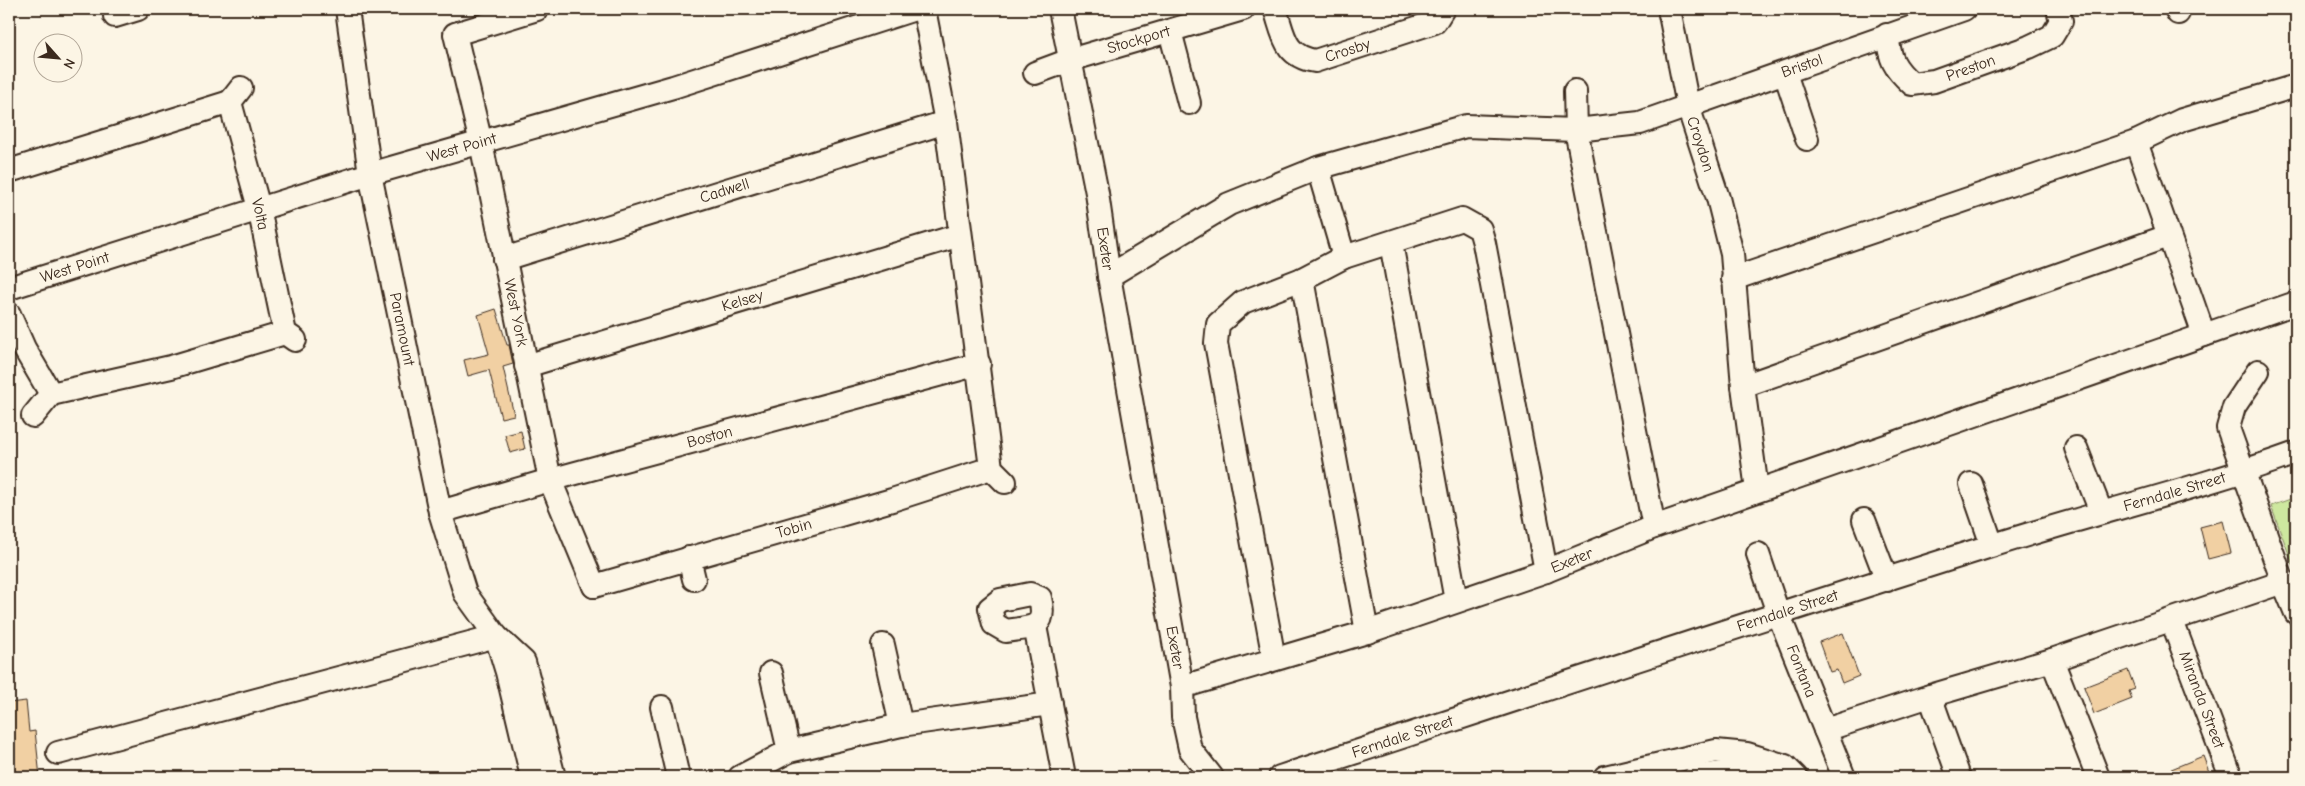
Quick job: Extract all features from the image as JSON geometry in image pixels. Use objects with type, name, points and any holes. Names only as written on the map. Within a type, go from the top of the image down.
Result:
[{"type":"street","points":[[115,12],[138,9]]},
{"type":"street","name":"Paramount","points":[[347,9],[370,174],[440,512],[464,593],[496,636]]},
{"type":"street","name":"West York","points":[[537,9],[455,34],[481,143],[550,480],[589,594]]},
{"type":"street","name":"West Point","points":[[9,288],[259,208],[674,86],[915,9]]},
{"type":"street","points":[[924,9],[946,122],[979,364]]},
{"type":"street","name":"Exeter","points":[[1060,9],[1097,193],[1109,276],[1182,687],[1367,632],[1546,571],[1654,526],[2296,303]]},
{"type":"street","name":"Stockport","points":[[1035,73],[1070,60],[1243,9]]},
{"type":"street","name":"Crosby","points":[[1275,9],[1290,50],[1304,59],[1315,61],[1435,22],[1443,9]]},
{"type":"street","name":"Croydon","points":[[1669,9],[1688,106],[1728,232],[1732,254],[1743,386],[1758,490]]},
{"type":"street","name":"Bristol","points":[[1109,276],[1228,204],[1318,168],[1466,126],[1576,130],[1640,123],[1964,9]]},
{"type":"street","name":"Preston","points":[[1887,35],[1890,56],[1898,71],[1912,84],[1934,82],[2029,47],[2052,36],[2061,20],[2058,9]]},
{"type":"street","points":[[1170,31],[1189,103]]},
{"type":"street","points":[[1785,73],[1807,139]]},
{"type":"street","points":[[1733,280],[2136,142],[2182,120],[2296,86]]},
{"type":"street","points":[[1576,91],[1576,130],[1654,526]]},
{"type":"street","name":"Volta","points":[[9,171],[236,95],[259,208],[290,336],[171,367],[51,394]]},
{"type":"street","name":"Cadwell","points":[[504,259],[946,122]]},
{"type":"street","points":[[2136,142],[2204,334]]},
{"type":"street","points":[[1318,168],[1344,257]]},
{"type":"street","points":[[1274,659],[1216,343],[1218,324],[1243,302],[1302,279],[1344,257],[1462,219],[1480,229],[1484,243],[1546,571]]},
{"type":"street","name":"Kelsey","points":[[526,366],[960,235]]},
{"type":"street","points":[[1743,386],[2168,236]]},
{"type":"street","points":[[1391,243],[1456,601]]},
{"type":"street","points":[[1302,279],[1367,632]]},
{"type":"street","points":[[9,314],[24,348],[51,394],[33,416]]},
{"type":"street","name":"Boston","points":[[440,512],[550,480],[979,364]]},
{"type":"street","name":"Tobin","points":[[589,594],[691,569],[791,538],[895,509],[998,475],[979,364]]},
{"type":"street","points":[[2258,371],[2234,407],[2228,428],[2283,582],[2296,612]]},
{"type":"street","points":[[2076,448],[2102,512]]},
{"type":"street","name":"Ferndale Street","points":[[1280,777],[1778,613],[1887,580],[1992,545],[2244,472],[2296,453]]},
{"type":"street","points":[[1971,484],[1992,545]]},
{"type":"street","points":[[1864,520],[1887,580]]},
{"type":"street","name":"Fontana","points":[[1758,554],[1778,613],[1844,777]]},
{"type":"street","points":[[1825,730],[1930,696],[2052,660],[2283,582]]},
{"type":"street","name":"Miranda Street","points":[[2172,621],[2231,777]]},
{"type":"street","points":[[1035,626],[1064,777]]},
{"type":"street","points":[[58,753],[496,636]]},
{"type":"street","points":[[496,636],[507,672],[532,777]]},
{"type":"street","points":[[496,636],[524,662],[554,777]]},
{"type":"street","points":[[883,645],[901,724]]},
{"type":"street","points":[[2052,660],[2098,777]]},
{"type":"street","points":[[771,673],[789,751]]},
{"type":"street","points":[[1182,687],[1183,717],[1190,749],[1212,777]]},
{"type":"street","points":[[1930,696],[1958,777]]},
{"type":"street","points":[[740,777],[789,751],[901,724],[1050,704]]},
{"type":"street","points":[[662,707],[678,777]]},
{"type":"street","points":[[1605,777],[1716,751],[1747,754],[1784,766],[1796,777]]},
{"type":"street","points":[[1695,777],[1729,772],[1754,777]]},
{"type":"green space","points":[[2296,497],[2296,573],[2271,506]]},
{"type":"building","points":[[496,309],[507,345],[509,345],[513,364],[503,367],[514,415],[501,418],[489,370],[468,376],[464,360],[489,354],[478,315]]},
{"type":"building","points":[[521,431],[525,449],[510,453],[505,435]]},
{"type":"building","points":[[2223,521],[2231,553],[2208,559],[2200,527]]},
{"type":"building","points":[[1843,633],[1859,676],[1842,683],[1837,670],[1830,672],[1819,642]]},
{"type":"building","points":[[2128,670],[2135,689],[2129,691],[2132,699],[2094,714],[2084,687]]},
{"type":"building","points":[[26,701],[29,732],[35,731],[40,777],[9,777],[9,703]]},
{"type":"building","points":[[2203,756],[2211,777],[2152,777]]}]
